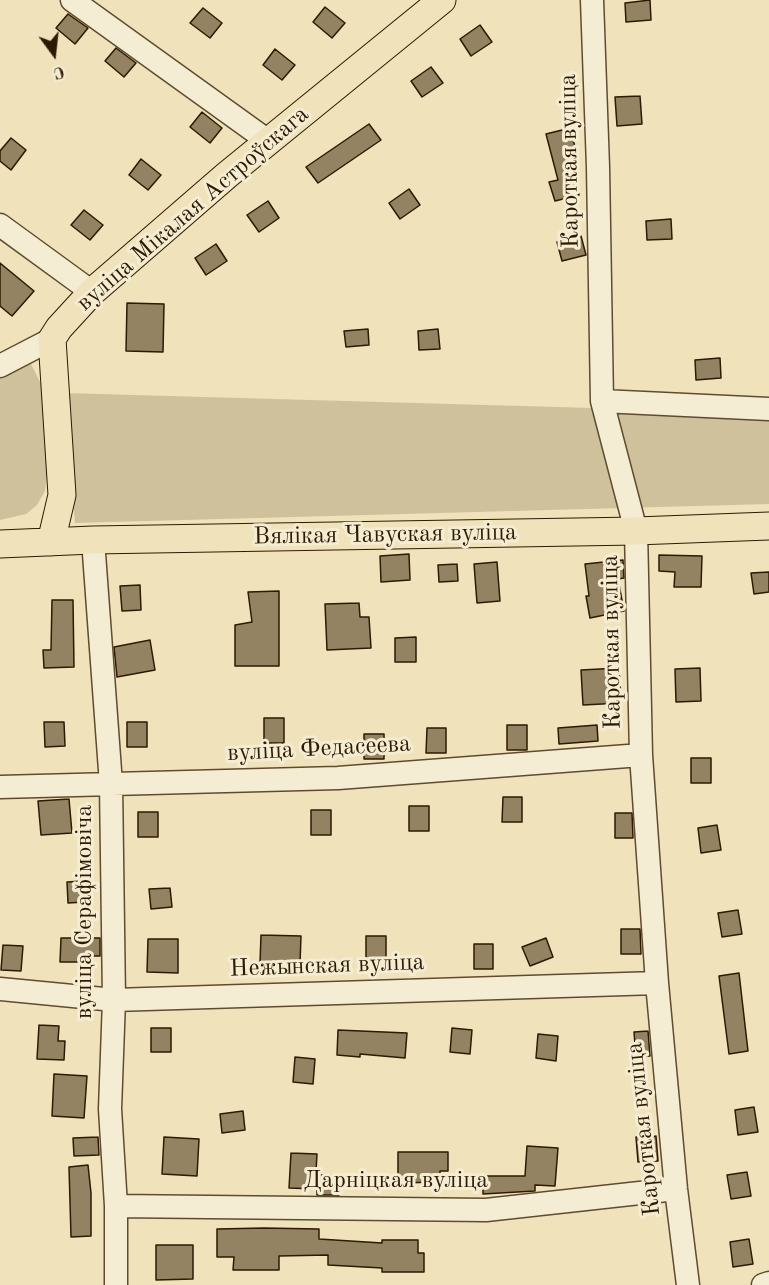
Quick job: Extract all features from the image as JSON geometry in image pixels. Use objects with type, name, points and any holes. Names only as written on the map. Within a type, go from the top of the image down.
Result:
[{"type":"main road","name":"вуліца Мікалая Астроўскага","points":[[52,339],[92,292],[268,141],[442,0]]},
{"type":"main road","points":[[51,542],[62,495],[52,339]]},
{"type":"main road","name":"Вялікая Чавуская вуліца","points":[[0,544],[93,540],[636,531],[769,526]]},
{"type":"street","points":[[72,0],[268,141]]},
{"type":"street","name":"Кароткая вуліца","points":[[592,0],[598,167],[602,401],[636,531],[641,755],[657,983],[675,1189],[688,1285]]},
{"type":"street","points":[[0,225],[92,292]]},
{"type":"street","points":[[0,366],[52,339]]},
{"type":"street","points":[[602,401],[769,410]]},
{"type":"street","name":"вуліца Серафімовіча","points":[[93,540],[111,784],[114,1000],[110,1109],[116,1206],[116,1285]]},
{"type":"street","name":"вуліца Федасеева","points":[[0,787],[338,778],[641,755]]},
{"type":"street","name":"Нежынская вуліца","points":[[0,989],[114,1000],[657,983]]},
{"type":"street","name":"Дарніцкая вуліца","points":[[116,1206],[486,1210],[675,1189]]},
{"type":"street","points":[[763,1285],[769,1283]]},
{"type":"shaded area","points":[[31,364],[41,384],[48,468],[45,491],[37,505],[26,514],[0,520],[0,375]]},
{"type":"shaded area","points":[[64,393],[769,413],[769,504],[75,523]]},
{"type":"building","points":[[650,0],[651,20],[626,22],[625,3]]},
{"type":"building","points":[[325,7],[345,23],[332,38],[313,22]]},
{"type":"building","points":[[203,8],[222,23],[210,38],[190,23]]},
{"type":"building","points":[[68,14],[88,28],[75,44],[56,28]]},
{"type":"building","points":[[480,25],[492,42],[471,56],[460,39]]},
{"type":"building","points":[[116,48],[136,63],[124,77],[105,61]]},
{"type":"building","points":[[275,49],[295,65],[282,80],[263,65]]},
{"type":"building","points":[[431,67],[443,83],[422,97],[411,81]]},
{"type":"building","points":[[640,96],[642,124],[617,126],[615,97]]},
{"type":"building","points":[[202,112],[222,128],[210,143],[190,127]]},
{"type":"building","points":[[369,124],[381,140],[318,183],[306,167]]},
{"type":"building","points":[[570,128],[575,147],[567,149],[579,195],[555,201],[549,182],[558,180],[546,134]]},
{"type":"building","points":[[11,138],[26,150],[11,170],[0,161],[0,151]]},
{"type":"building","points":[[141,159],[161,175],[148,190],[129,175]]},
{"type":"building","points":[[409,189],[420,205],[400,219],[389,203]]},
{"type":"building","points":[[268,201],[279,218],[259,232],[247,215]]},
{"type":"building","points":[[84,210],[103,225],[90,240],[71,225]]},
{"type":"building","points":[[671,219],[672,239],[647,240],[646,221]]},
{"type":"building","points":[[581,236],[586,255],[562,261],[557,242]]},
{"type":"building","points":[[216,244],[227,261],[206,275],[195,258]]},
{"type":"building","points":[[0,263],[34,291],[12,316],[0,306]]},
{"type":"building","points":[[127,303],[164,304],[163,352],[126,351]]},
{"type":"building","points":[[368,329],[369,345],[346,347],[344,331]]},
{"type":"building","points":[[438,329],[440,349],[419,350],[418,331]]},
{"type":"building","points":[[720,358],[721,378],[696,380],[695,360]]},
{"type":"building","points":[[409,554],[410,580],[381,582],[380,556]]},
{"type":"building","points":[[659,555],[702,556],[701,587],[674,587],[675,572],[659,571]]},
{"type":"building","points":[[623,560],[624,578],[618,579],[624,611],[590,618],[586,596],[589,596],[585,564]]},
{"type":"building","points":[[497,562],[500,601],[477,603],[474,564]]},
{"type":"building","points":[[457,564],[458,581],[439,582],[438,565]]},
{"type":"building","points":[[769,572],[769,592],[754,594],[751,573]]},
{"type":"building","points":[[140,585],[141,610],[122,611],[120,586]]},
{"type":"building","points":[[279,591],[279,666],[235,666],[235,625],[252,622],[248,592]]},
{"type":"building","points":[[52,600],[73,600],[74,667],[44,668],[43,650],[51,650]]},
{"type":"building","points":[[359,603],[360,617],[369,617],[371,648],[327,650],[325,604]]},
{"type":"building","points":[[416,637],[416,662],[395,662],[395,638]]},
{"type":"building","points":[[150,640],[155,670],[117,677],[114,647]]},
{"type":"building","points":[[619,668],[621,703],[583,705],[581,670]]},
{"type":"building","points":[[700,668],[701,701],[676,702],[675,669]]},
{"type":"building","points":[[264,718],[284,718],[284,743],[264,743]]},
{"type":"building","points":[[44,722],[64,722],[65,746],[45,747]]},
{"type":"building","points":[[127,722],[147,722],[147,747],[127,747]]},
{"type":"building","points":[[507,725],[527,725],[527,750],[507,750]]},
{"type":"building","points":[[597,725],[598,741],[559,744],[558,728]]},
{"type":"building","points":[[427,728],[446,728],[446,753],[426,753]]},
{"type":"building","points":[[364,734],[384,734],[384,759],[364,759]]},
{"type":"building","points":[[691,758],[711,758],[711,783],[691,783]]},
{"type":"building","points":[[503,797],[522,797],[522,822],[502,822]]},
{"type":"building","points":[[69,799],[72,833],[41,835],[38,801]]},
{"type":"building","points":[[409,806],[429,806],[429,831],[409,831]]},
{"type":"building","points":[[311,810],[331,810],[331,835],[311,835]]},
{"type":"building","points":[[138,812],[158,812],[158,837],[138,837]]},
{"type":"building","points":[[615,813],[632,813],[633,838],[615,838]]},
{"type":"building","points":[[717,825],[721,850],[701,853],[698,828]]},
{"type":"building","points":[[83,881],[85,902],[68,903],[67,882]]},
{"type":"building","points":[[170,888],[172,907],[151,909],[149,889]]},
{"type":"building","points":[[738,910],[742,934],[722,937],[718,913]]},
{"type":"building","points":[[621,929],[640,929],[641,954],[621,954]]},
{"type":"building","points":[[261,935],[301,936],[300,964],[260,963]]},
{"type":"building","points":[[366,936],[386,936],[386,961],[366,961]]},
{"type":"building","points":[[61,938],[100,938],[100,956],[80,956],[80,962],[60,962]]},
{"type":"building","points":[[546,938],[553,957],[530,966],[522,947]]},
{"type":"building","points":[[148,939],[178,939],[178,973],[147,972]]},
{"type":"building","points":[[474,944],[493,944],[493,969],[474,969]]},
{"type":"building","points":[[3,945],[23,946],[21,971],[1,970]]},
{"type":"building","points":[[739,973],[748,1051],[729,1054],[719,976]]},
{"type":"building","points":[[39,1025],[59,1026],[58,1041],[65,1041],[64,1060],[37,1059]]},
{"type":"building","points":[[151,1028],[171,1028],[171,1052],[151,1052]]},
{"type":"building","points":[[452,1028],[472,1030],[470,1054],[450,1052]]},
{"type":"building","points":[[338,1030],[407,1033],[405,1058],[360,1054],[360,1057],[337,1055]]},
{"type":"building","points":[[648,1031],[650,1056],[636,1057],[634,1032]]},
{"type":"building","points":[[538,1034],[558,1036],[556,1061],[536,1058]]},
{"type":"building","points":[[295,1057],[315,1059],[313,1084],[293,1082]]},
{"type":"building","points":[[54,1074],[87,1076],[84,1118],[52,1116]]},
{"type":"building","points":[[754,1107],[758,1132],[738,1135],[735,1110]]},
{"type":"building","points":[[243,1111],[245,1130],[222,1133],[220,1114]]},
{"type":"building","points":[[656,1136],[658,1161],[638,1162],[636,1137]]},
{"type":"building","points":[[98,1137],[99,1155],[74,1156],[73,1138]]},
{"type":"building","points":[[164,1137],[199,1139],[197,1176],[162,1174]]},
{"type":"building","points":[[527,1146],[558,1148],[555,1186],[535,1185],[535,1191],[483,1194],[483,1176],[525,1176]]},
{"type":"building","points":[[398,1152],[448,1152],[448,1171],[440,1171],[440,1182],[398,1183]]},
{"type":"building","points":[[291,1153],[317,1154],[315,1189],[289,1188]]},
{"type":"building","points":[[88,1165],[91,1193],[91,1236],[71,1237],[69,1167]]},
{"type":"building","points":[[747,1172],[751,1196],[731,1199],[727,1175]]},
{"type":"building","points":[[317,1175],[339,1175],[339,1195],[317,1195]]},
{"type":"building","points":[[217,1229],[319,1229],[319,1239],[382,1243],[382,1240],[418,1240],[418,1253],[424,1253],[424,1272],[382,1272],[382,1268],[328,1265],[328,1255],[279,1256],[279,1270],[233,1270],[234,1257],[217,1257]]},
{"type":"building","points":[[749,1239],[753,1264],[733,1267],[730,1242]]},
{"type":"building","points":[[156,1245],[193,1245],[193,1279],[156,1280]]}]
